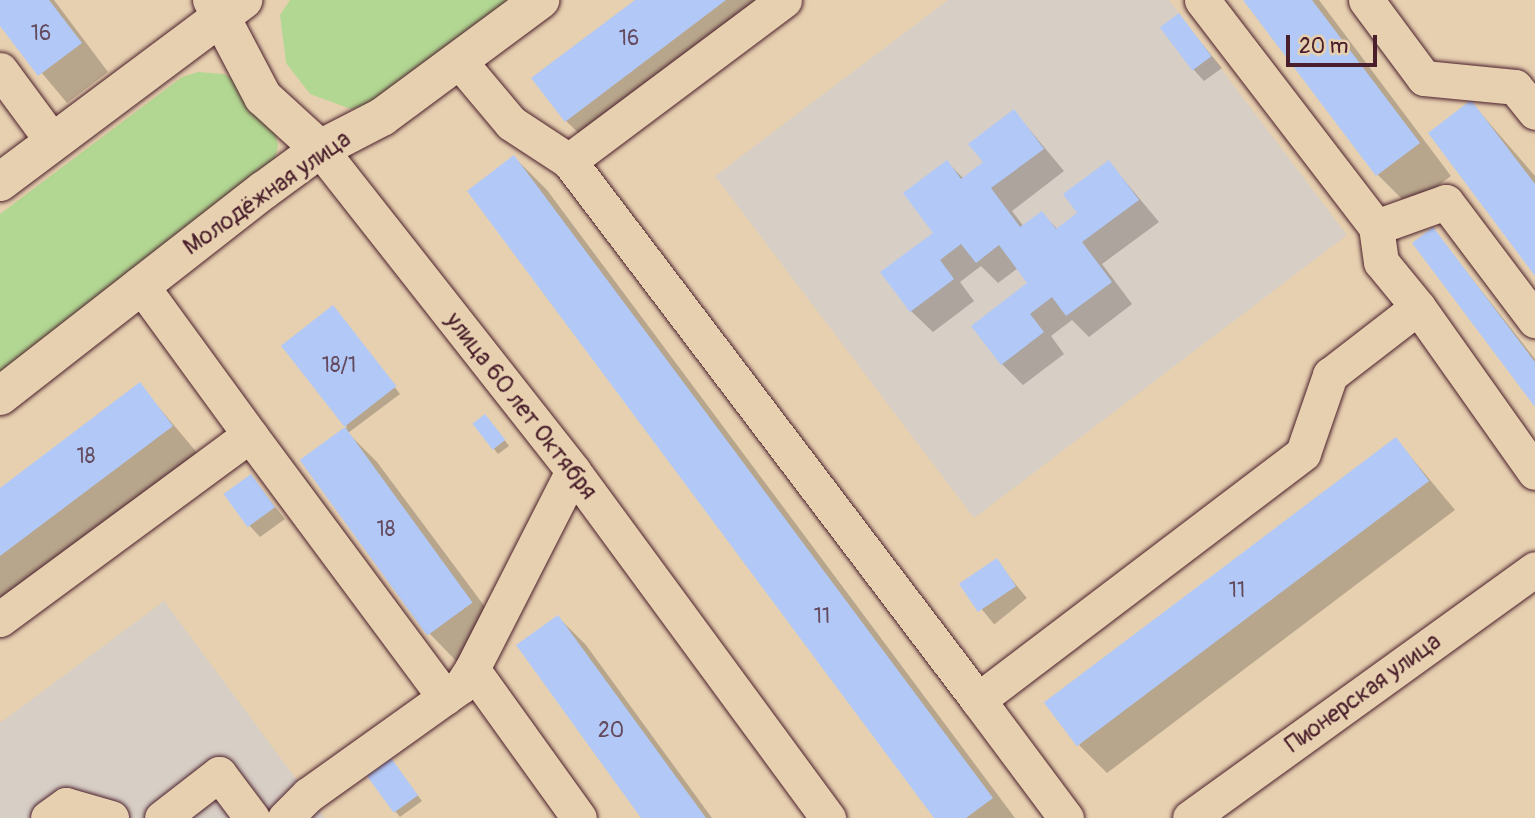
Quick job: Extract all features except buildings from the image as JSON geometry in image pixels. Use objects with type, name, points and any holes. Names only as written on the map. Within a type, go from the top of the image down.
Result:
[{"type":"main road","name":"Молодёжная улица","points":[[0,396],[140,284],[320,149],[382,117],[540,0]]},
{"type":"main road","points":[[0,182],[226,5]]},
{"type":"main road","name":"улица 60 лет Октября","points":[[226,5],[263,97],[320,149]]},
{"type":"street","points":[[569,161],[784,0]]},
{"type":"street","points":[[1202,0],[1376,227],[1381,262],[1418,307],[1535,472]]},
{"type":"street","points":[[1366,0],[1424,78],[1515,87],[1535,112]]},
{"type":"street","points":[[459,61],[511,123],[569,161],[1066,818]]},
{"type":"street","points":[[0,70],[53,142]]},
{"type":"street","name":"улица 60 лет Октября","points":[[320,149],[573,471],[828,818]]},
{"type":"street","points":[[1376,227],[1446,202],[1535,320]]},
{"type":"street","points":[[140,284],[445,698]]},
{"type":"street","points":[[978,700],[1303,453],[1330,375],[1418,307]]},
{"type":"street","points":[[0,619],[250,435]]},
{"type":"street","points":[[285,818],[308,795],[445,698],[472,670],[573,471]]},
{"type":"street","name":"Пионерская улица","points":[[1191,818],[1535,569]]},
{"type":"street","points":[[472,670],[579,818]]},
{"type":"street","points":[[162,818],[219,774],[252,818]]},
{"type":"street","points":[[48,818],[66,805],[111,818]]},
{"type":"shaded area","points":[[948,0],[1169,0],[1347,235],[974,518],[715,176]]},
{"type":"shaded area","points":[[164,601],[325,818],[0,818],[0,723]]},
{"type":"green space","points":[[290,0],[513,0],[373,105],[351,109],[310,94],[286,63],[280,15]]},
{"type":"green space","points":[[198,72],[224,74],[246,87],[274,125],[278,146],[273,169],[0,379],[0,214],[182,77]]}]
